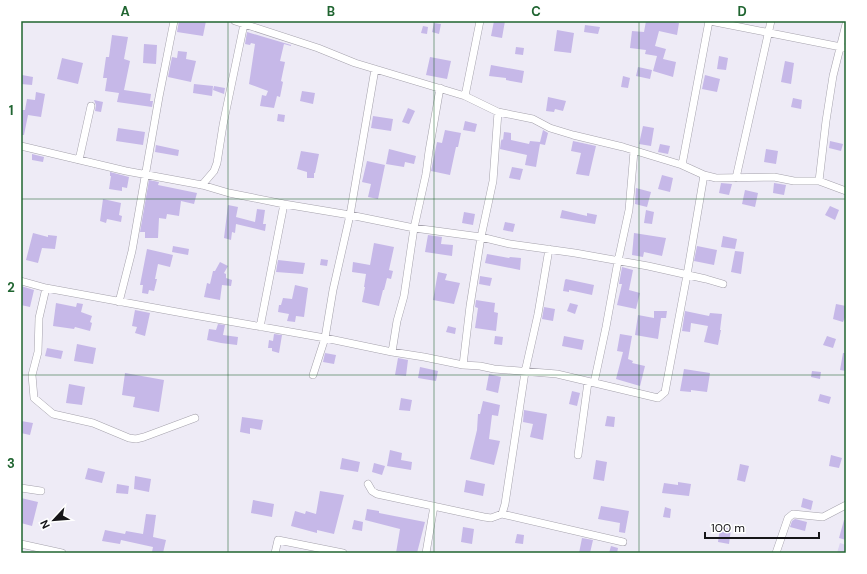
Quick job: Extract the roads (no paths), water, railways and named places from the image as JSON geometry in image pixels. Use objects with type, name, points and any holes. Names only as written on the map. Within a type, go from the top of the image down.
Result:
[{"type":"street","points":[[119,302],[132,251],[174,21]]},
{"type":"street","points":[[235,21],[318,48],[375,70],[465,96],[498,112],[533,120],[550,128],[573,135],[623,147],[682,165],[704,175],[716,178],[774,177],[794,181],[819,181],[846,191]]},
{"type":"street","points":[[465,96],[480,21]]},
{"type":"street","points":[[682,165],[710,21],[843,47]]},
{"type":"street","points":[[736,178],[772,21]]},
{"type":"street","points":[[202,185],[214,171],[217,163],[223,125],[244,24]]},
{"type":"street","points":[[819,181],[833,76],[843,47],[846,24]]},
{"type":"street","points":[[313,375],[325,338],[333,290],[350,215],[375,70]]},
{"type":"street","points":[[392,352],[397,321],[404,296],[414,228],[426,174],[440,88]]},
{"type":"street","points":[[79,160],[90,106]]},
{"type":"street","points":[[463,365],[470,306],[481,237],[493,181],[498,112]]},
{"type":"street","points":[[21,146],[284,204],[414,228],[481,237],[510,244],[575,253],[687,275],[724,284]]},
{"type":"street","points":[[578,455],[591,383],[606,326],[629,210],[634,151]]},
{"type":"street","points":[[21,281],[46,288],[119,302],[325,338],[463,365],[557,374],[658,398],[664,392],[687,275],[704,175]]},
{"type":"street","points":[[260,327],[284,204]]},
{"type":"street","points":[[502,514],[505,504],[525,372],[538,314],[549,249]]},
{"type":"street","points":[[46,288],[39,318],[38,352],[32,375],[34,398],[53,414],[94,424],[129,438],[136,439],[195,418]]},
{"type":"street","points":[[368,484],[372,491],[377,494],[491,518],[502,514],[623,542]]},
{"type":"street","points":[[21,488],[41,491]]},
{"type":"street","points":[[776,553],[788,518],[791,515],[824,517],[846,504]]},
{"type":"street","points":[[426,553],[434,506]]},
{"type":"street","points":[[275,553],[278,540],[343,553]]},
{"type":"street","points":[[21,544],[62,553]]}]
